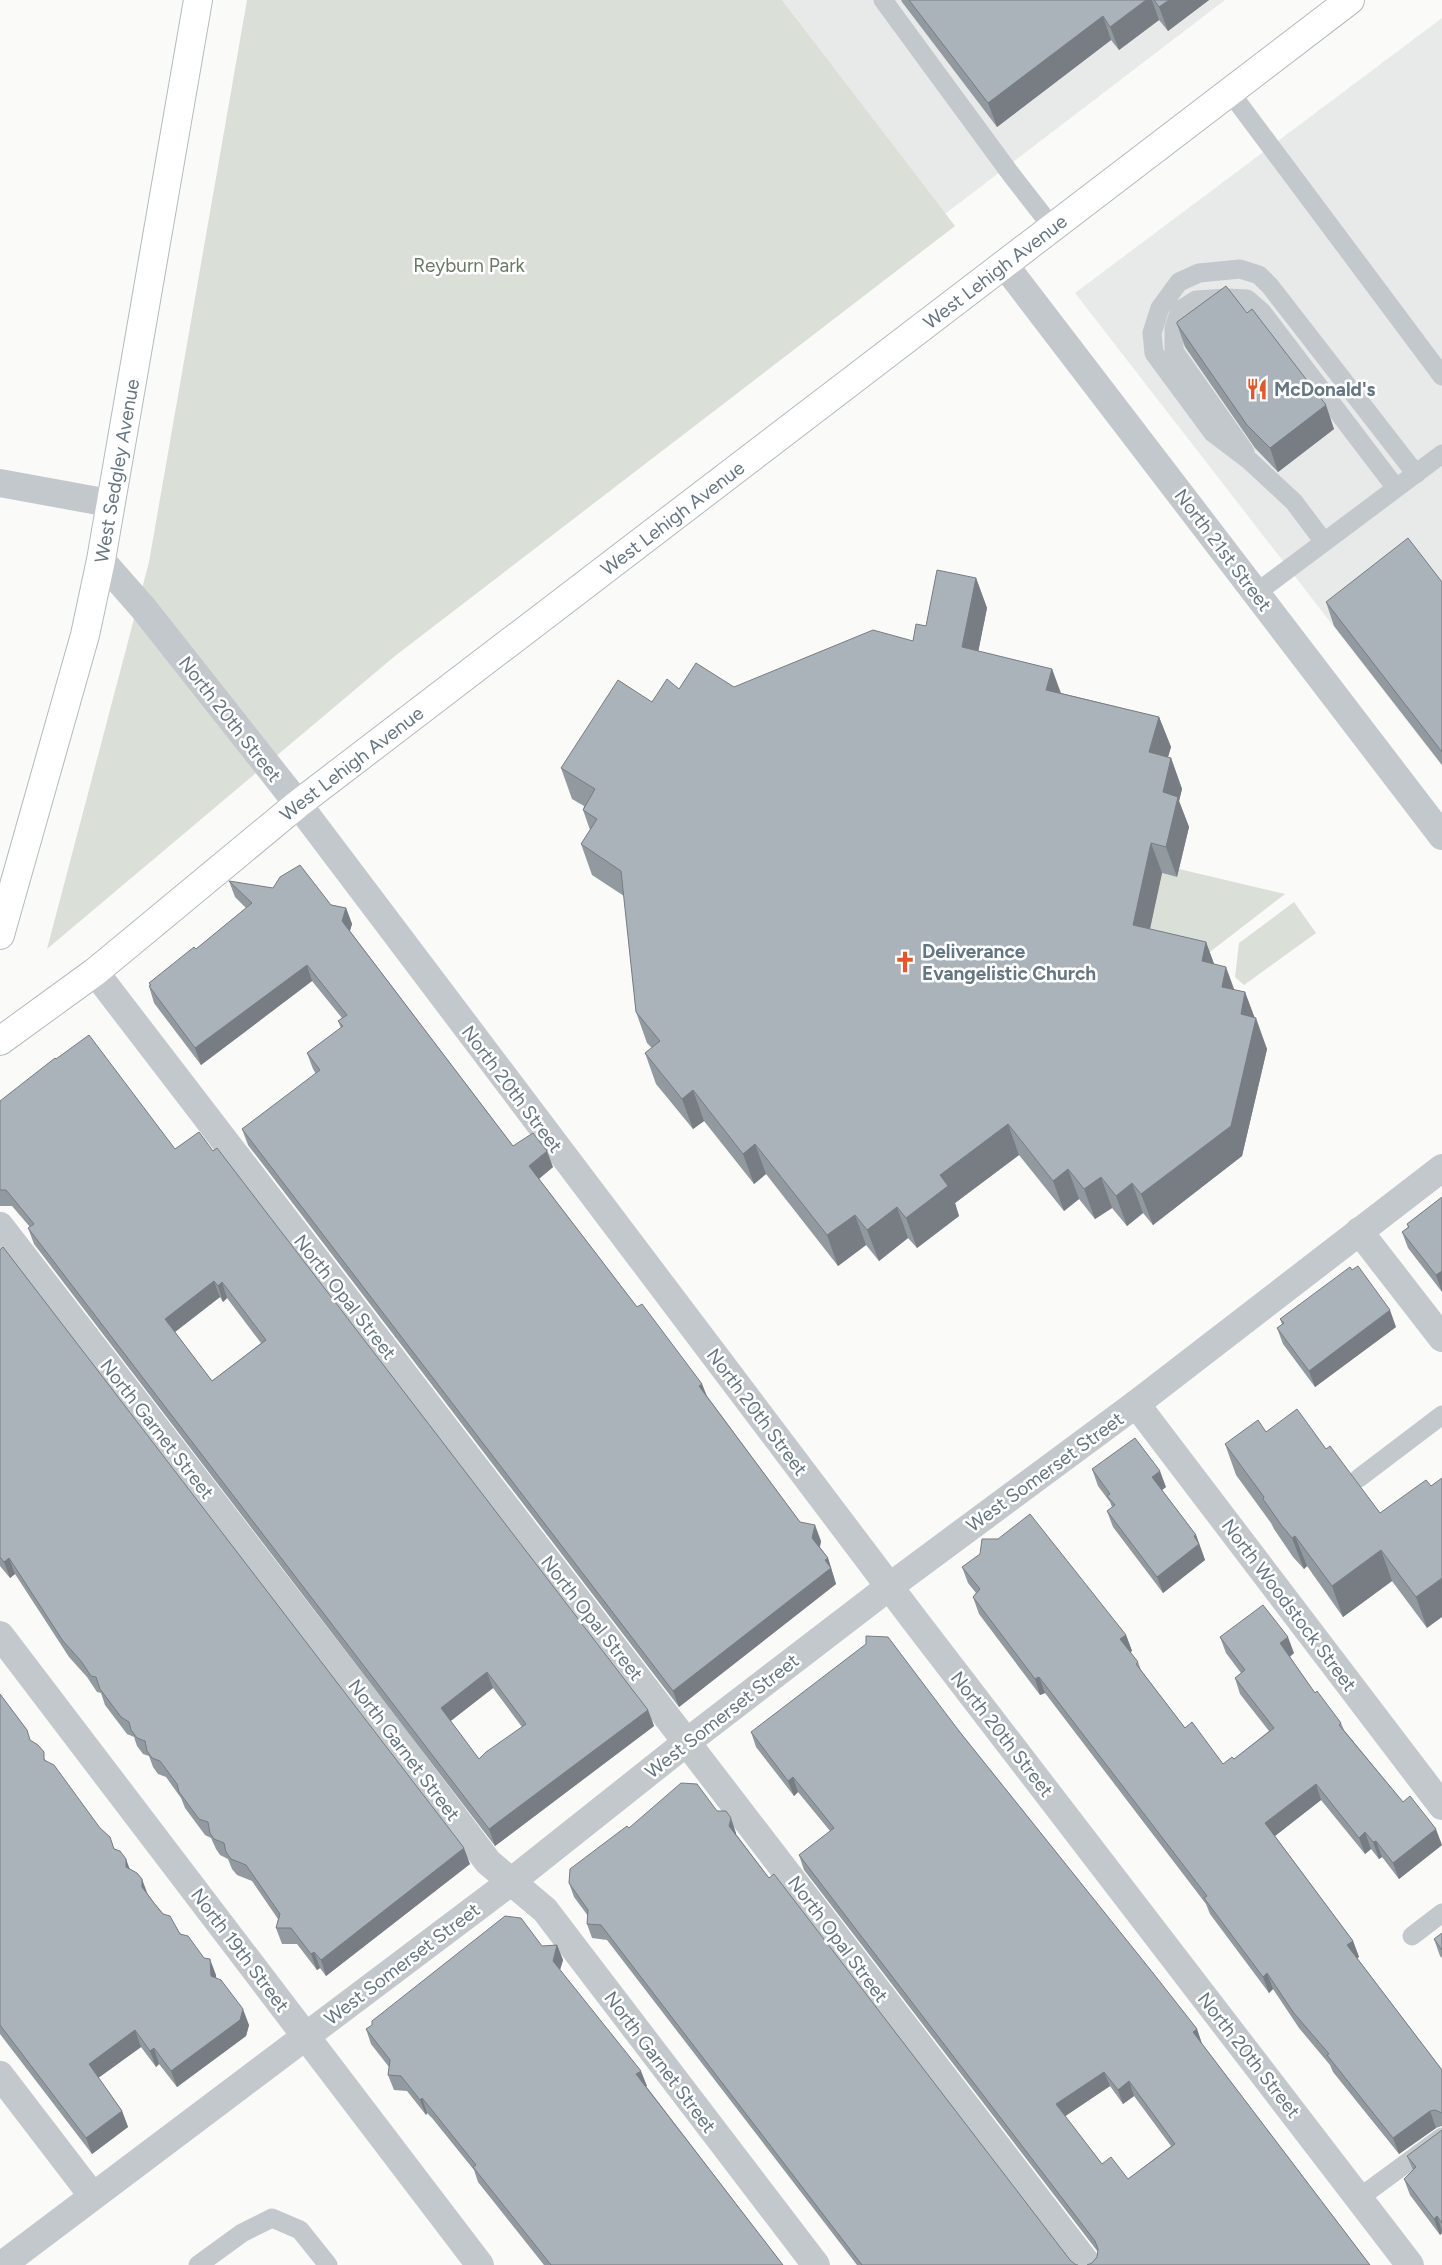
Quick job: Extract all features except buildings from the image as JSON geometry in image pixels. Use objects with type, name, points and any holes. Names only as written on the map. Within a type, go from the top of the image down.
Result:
[{"type":"main road","name":"West Sedgley Avenue","points":[[0,935],[86,635],[101,560],[198,0]]},
{"type":"main road","name":"West Lehigh Avenue","points":[[0,1041],[95,972],[298,804],[1350,0]]},
{"type":"street","name":"North 21st Street","points":[[1004,264],[1442,836]]},
{"type":"street","points":[[0,483],[110,503]]},
{"type":"street","name":"North 20th Street","points":[[101,560],[144,609],[298,804],[889,1587],[1410,2265]]},
{"type":"street","name":"North Opal Street","points":[[95,972],[1088,2265]]},
{"type":"street","name":"West Somerset Street","points":[[2,2265],[92,2195],[512,1881],[687,1742],[889,1587],[1136,1404],[1442,1168]]},
{"type":"street","name":"North Garnet Street","points":[[0,1226],[398,1742],[488,1862],[545,1910],[816,2265]]},
{"type":"street","points":[[1359,1231],[1442,1338]]},
{"type":"street","name":"North Woodstock Street","points":[[1136,1404],[1442,1806]]},
{"type":"street","name":"North 19th Street","points":[[0,1635],[480,2265]]},
{"type":"street","points":[[0,2075],[92,2195]]},
{"type":"lane","points":[[883,0],[1052,227]]},
{"type":"lane","points":[[1230,92],[1442,376]]},
{"type":"lane","points":[[1324,542],[1294,502],[1250,461],[1212,433],[1154,353],[1152,333],[1160,308],[1179,282],[1200,273],[1240,269],[1259,275],[1270,286],[1416,474]]},
{"type":"lane","points":[[1250,461],[1236,438],[1174,351],[1174,328],[1180,310],[1196,300],[1247,299],[1262,312],[1396,488]]},
{"type":"lane","points":[[1256,593],[1442,454]]},
{"type":"lane","points":[[1360,1478],[1442,1415]]},
{"type":"lane","points":[[1412,1936],[1442,1913]]},
{"type":"lane","points":[[1359,2198],[1442,2138]]},
{"type":"lane","points":[[198,2265],[242,2233],[272,2218],[300,2230],[328,2265]]},
{"type":"shaded area","points":[[782,0],[1225,0],[945,214]]},
{"type":"shaded area","points":[[1442,18],[1442,766],[1075,293]]},
{"type":"green space","name":"Reyburn Park","points":[[247,0],[782,0],[955,226],[395,656],[47,949],[149,562]]},
{"type":"green space","points":[[1179,869],[1285,894],[1206,955],[1128,936],[1154,910],[1162,873],[1177,877]]},
{"type":"green space","points":[[1294,902],[1316,933],[1244,985],[1235,977],[1239,943]]},
{"type":"place","name":"McDonald's","points":[[1257,389]]},
{"type":"place","name":"Deliverance Evangelistic Church","points":[[905,962]]}]
